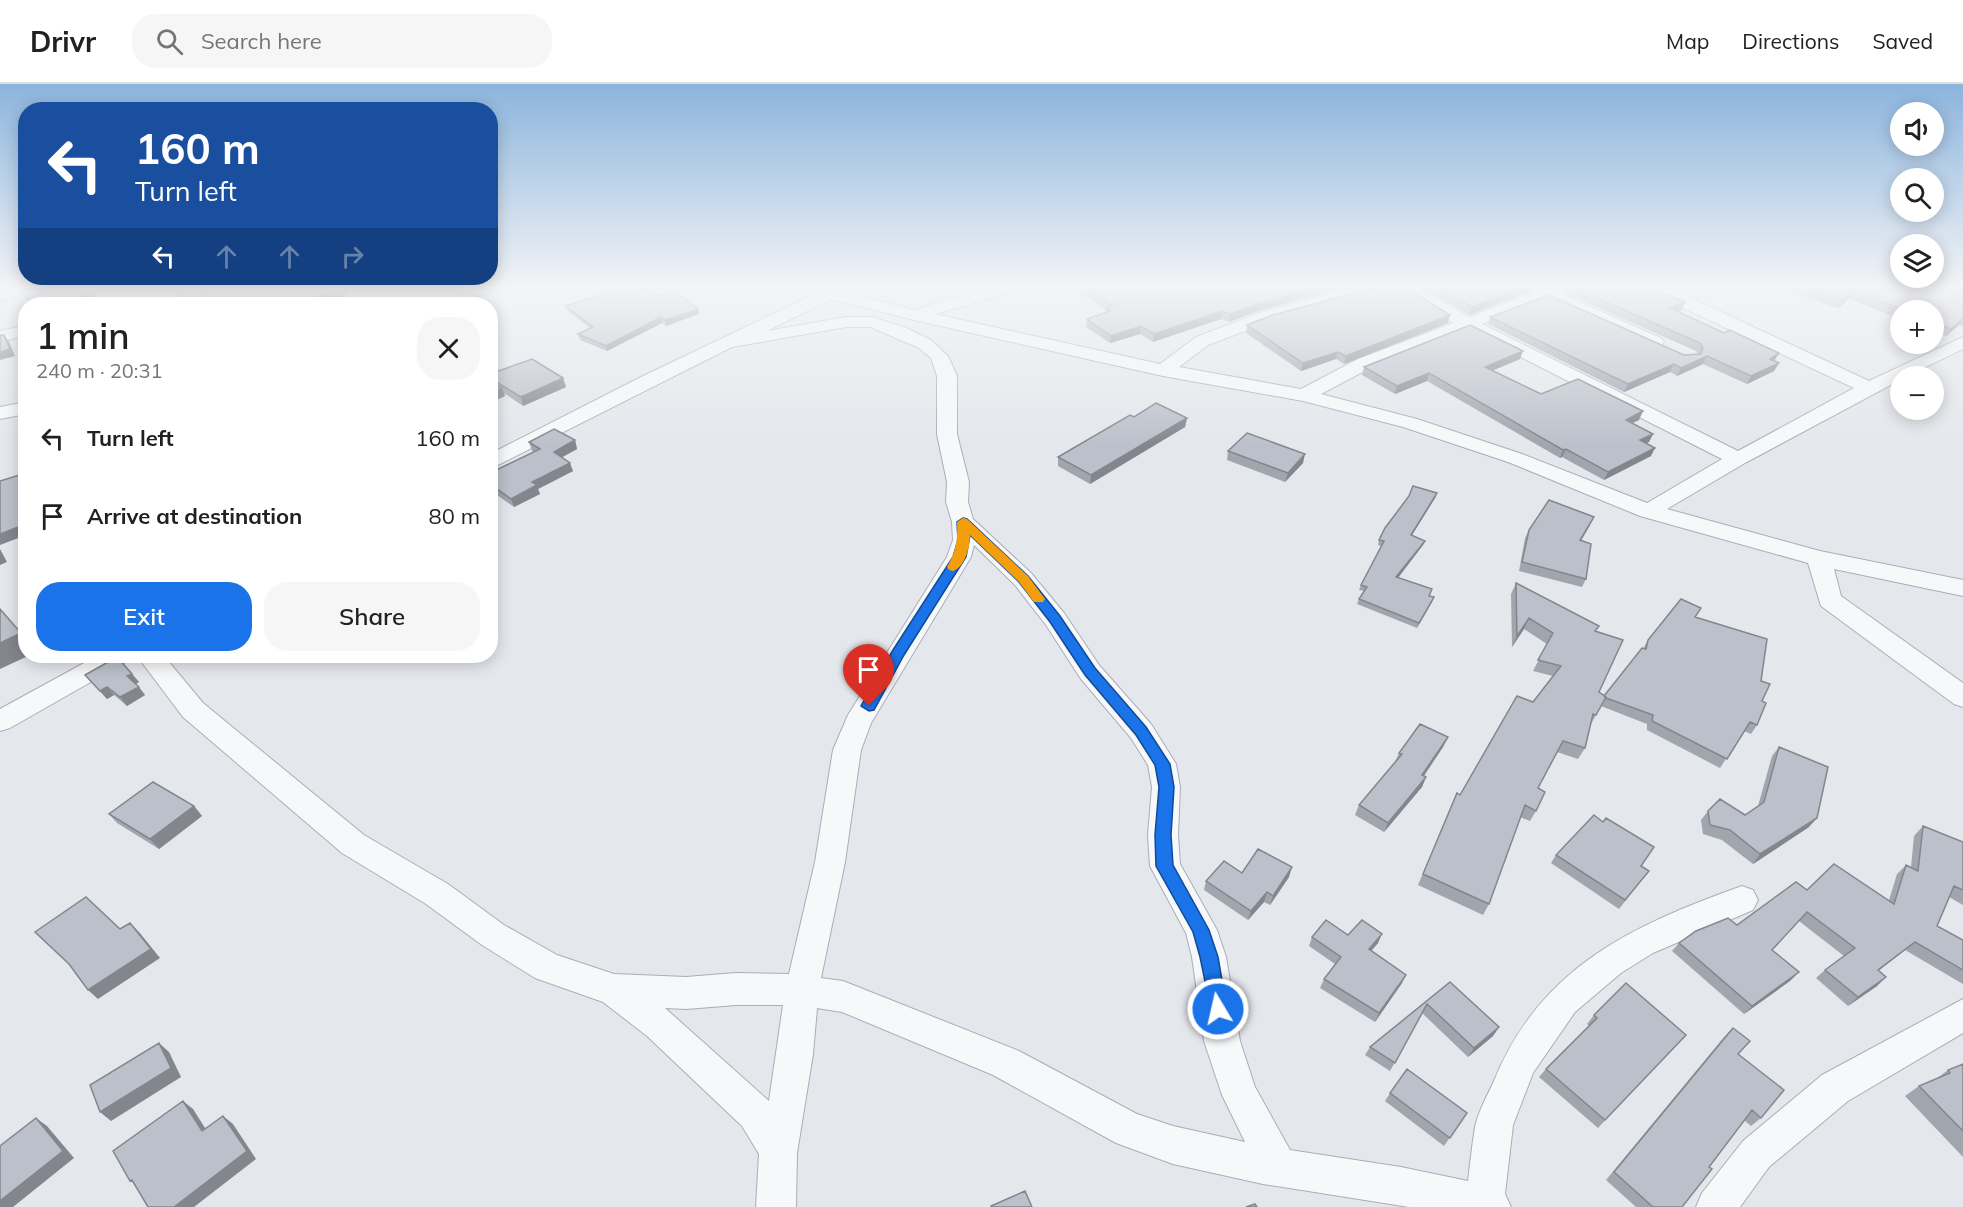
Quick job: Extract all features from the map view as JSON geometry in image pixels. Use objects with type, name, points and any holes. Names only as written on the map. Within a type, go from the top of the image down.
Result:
[{"type":"street","points":[[498,459],[648,381],[735,340]]},
{"type":"street","points":[[732,342],[741,340]]},
{"type":"street","points":[[776,1207],[778,1153],[795,1054],[802,990],[830,862],[848,750],[858,722],[959,557],[964,540],[963,522],[957,502],[958,482],[947,434],[947,376],[939,356],[925,344],[916,340]]},
{"type":"street","points":[[1029,340],[1163,370],[1304,395],[1410,423],[1515,458],[1648,511],[1819,558],[1963,588]]},
{"type":"street","points":[[1163,370],[1204,340]]},
{"type":"street","points":[[1304,395],[1365,363],[1422,340]]},
{"type":"street","points":[[1501,340],[1738,459]]},
{"type":"street","points":[[1651,340],[1667,348]]},
{"type":"street","points":[[1769,340],[1869,388]]},
{"type":"street","points":[[1648,511],[1869,388],[1963,342]]},
{"type":"street","points":[[0,413],[18,410]]},
{"type":"street","points":[[963,522],[1023,579],[1055,619],[1090,672],[1141,731],[1162,764],[1166,787],[1164,866],[1201,930],[1209,957],[1222,1041],[1240,1095],[1279,1167]]},
{"type":"street","points":[[1819,558],[1830,600],[1963,697]]},
{"type":"street","points":[[0,721],[104,663]]},
{"type":"street","points":[[156,663],[193,710],[352,844],[437,894],[493,935],[547,967],[614,990],[686,993],[736,989],[802,990],[843,997],[1006,1063],[1129,1130],[1150,1138],[1279,1167],[1403,1187],[1486,1206],[1494,1125],[1519,1062],[1563,1001],[1609,962],[1641,943],[1742,900]]},
{"type":"street","points":[[614,990],[659,1024],[754,1113],[767,1130],[778,1153]]},
{"type":"street","points":[[1716,1207],[1756,1154],[1835,1088],[1963,1016]]},
{"type":"building","points":[[0,340],[6,340],[10,349],[0,352]]},
{"type":"building","points":[[593,340],[617,340],[606,346]]},
{"type":"building","points":[[1270,340],[1386,340],[1346,356],[1338,352],[1303,363]]},
{"type":"building","points":[[1431,340],[1501,340],[1523,351],[1485,367],[1541,394],[1578,379],[1643,411],[1626,420],[1653,434],[1640,440],[1655,448],[1608,472],[1566,449],[1563,450],[1429,373],[1397,386],[1364,367]]},
{"type":"building","points":[[1538,340],[1651,340],[1684,355],[1701,354],[1703,348],[1700,343],[1694,340],[1752,340],[1779,353],[1770,359],[1779,363],[1751,376],[1707,356],[1681,368],[1674,364],[1628,384]]},
{"type":"building","points":[[532,359],[563,378],[521,397],[498,383],[498,371]]},
{"type":"building","points":[[1156,403],[1187,418],[1091,475],[1058,457],[1130,415],[1134,417]]},
{"type":"building","points":[[554,429],[575,440],[554,452],[570,463],[532,482],[537,485],[511,499],[498,490],[498,469],[540,449],[529,442]]},
{"type":"building","points":[[1247,433],[1305,454],[1288,473],[1228,451]]},
{"type":"building","points":[[18,475],[18,527],[0,534],[0,481]]},
{"type":"building","points":[[1413,486],[1437,493],[1411,535],[1425,541],[1396,577],[1432,589],[1429,596],[1434,597],[1419,623],[1359,599],[1367,587],[1361,585],[1384,541],[1379,540],[1385,528],[1409,496]]},
{"type":"building","points":[[1549,500],[1594,517],[1580,540],[1591,544],[1586,579],[1522,562],[1529,530]]},
{"type":"building","points":[[1516,583],[1599,626],[1595,631],[1623,640],[1599,692],[1606,697],[1596,715],[1593,714],[1585,748],[1563,741],[1538,788],[1545,792],[1536,811],[1525,805],[1489,904],[1423,874],[1457,793],[1460,795],[1517,696],[1533,702],[1561,666],[1538,660],[1553,633],[1529,618],[1517,636]]},
{"type":"building","points":[[1681,599],[1701,608],[1695,617],[1767,639],[1761,681],[1770,684],[1762,701],[1766,703],[1757,725],[1750,722],[1727,759],[1652,721],[1653,715],[1604,696],[1642,648],[1646,649],[1648,640]]},
{"type":"building","points":[[0,609],[18,630],[18,634],[0,643]]},
{"type":"building","points":[[106,663],[122,663],[132,674],[127,676],[139,687],[120,697],[107,687],[100,691],[85,675]]},
{"type":"building","points":[[1420,724],[1448,737],[1422,775],[1426,777],[1388,823],[1359,805],[1402,754],[1399,753]]},
{"type":"building","points":[[1779,747],[1828,767],[1817,818],[1760,854],[1730,830],[1710,825],[1708,811],[1720,799],[1745,815],[1764,802]]},
{"type":"building","points":[[153,782],[194,806],[150,839],[109,814]]},
{"type":"building","points":[[1594,815],[1603,822],[1606,818],[1654,847],[1641,866],[1649,871],[1625,900],[1556,855]]},
{"type":"building","points":[[1923,826],[1963,842],[1963,890],[1954,886],[1937,926],[1963,940],[1963,970],[1915,942],[1878,970],[1886,977],[1858,997],[1825,970],[1855,948],[1807,912],[1772,950],[1799,972],[1752,1006],[1679,943],[1696,931],[1728,918],[1737,925],[1796,882],[1807,890],[1834,864],[1894,904],[1906,865],[1918,871]]},
{"type":"building","points":[[1258,849],[1292,867],[1273,896],[1267,892],[1251,911],[1206,881],[1224,861],[1242,873]]},
{"type":"building","points":[[86,897],[120,929],[130,923],[151,949],[88,990],[69,964],[35,932]]},
{"type":"building","points":[[1326,920],[1348,935],[1362,920],[1382,934],[1369,949],[1406,975],[1379,1013],[1324,979],[1341,957],[1312,937]]},
{"type":"building","points":[[1450,982],[1499,1027],[1474,1048],[1427,1004],[1395,1063],[1370,1047]]},
{"type":"building","points":[[1626,983],[1686,1035],[1605,1120],[1546,1069],[1597,1018],[1594,1015]]},
{"type":"building","points":[[1733,1028],[1750,1041],[1738,1054],[1784,1090],[1761,1118],[1752,1110],[1709,1167],[1712,1169],[1682,1207],[1653,1207],[1614,1172]]},
{"type":"building","points":[[159,1043],[171,1068],[100,1112],[90,1085]]},
{"type":"building","points":[[1963,1064],[1963,1131],[1919,1086],[1950,1073],[1948,1070]]},
{"type":"building","points":[[1407,1069],[1467,1113],[1450,1138],[1390,1093]]},
{"type":"building","points":[[183,1101],[202,1131],[223,1116],[247,1151],[174,1207],[148,1207],[113,1151]]},
{"type":"building","points":[[36,1118],[63,1151],[0,1201],[0,1146]]},
{"type":"building","points":[[1025,1191],[1032,1207],[991,1207],[991,1206]]},
{"type":"slow traffic","points":[[953,567],[964,540],[963,522],[1023,579],[1039,599]]},
{"type":"route","points":[[869,706],[916,624],[959,557],[964,540],[963,522],[1023,579],[1055,619],[1090,672],[1155,750],[1162,764],[1166,787],[1164,866],[1201,930],[1209,957],[1218,1009]]}]
